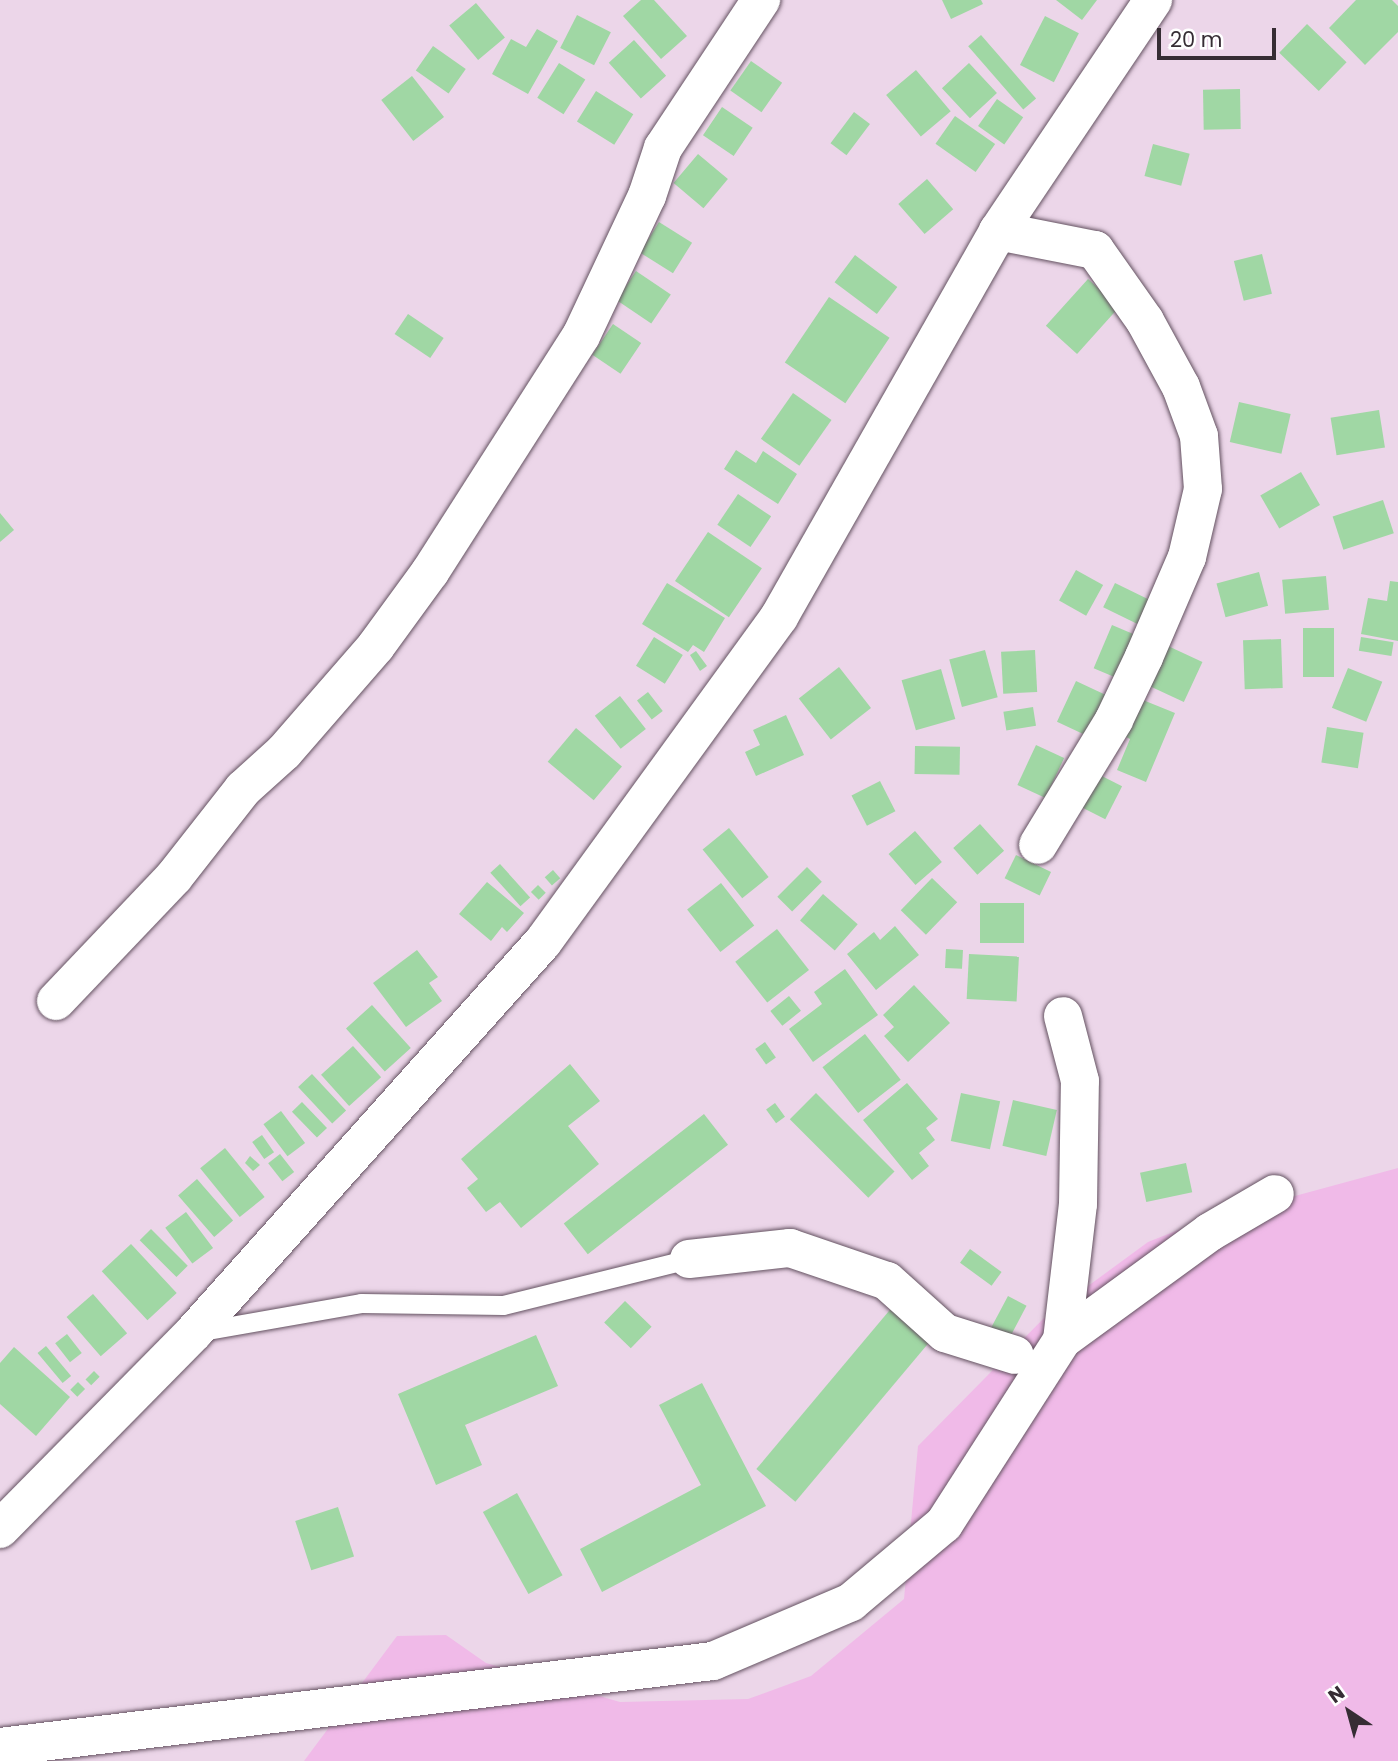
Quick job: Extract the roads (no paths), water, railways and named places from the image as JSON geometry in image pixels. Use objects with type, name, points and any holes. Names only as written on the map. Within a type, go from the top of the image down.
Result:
[{"type":"street","points":[[56,1001],[174,877],[243,789],[284,752],[376,646],[430,572],[581,336],[647,196],[663,148],[761,0]]},
{"type":"street","points":[[0,1529],[194,1332],[543,942],[659,787],[779,617],[998,231],[1153,0]]},
{"type":"street","points":[[998,231],[1095,250],[1145,321],[1181,387],[1199,436],[1203,489],[1187,557],[1138,670],[1114,720],[1038,845]]},
{"type":"street","points":[[1062,1340],[1077,1204],[1080,1081],[1063,1016]]},
{"type":"street","points":[[0,1747],[713,1661],[851,1602],[944,1524],[1062,1340],[1200,1239],[1275,1194]]},
{"type":"street","points":[[689,1259],[790,1248],[887,1281],[945,1333],[1014,1355]]},
{"type":"lane","points":[[194,1332],[361,1303],[503,1305],[689,1259]]}]
